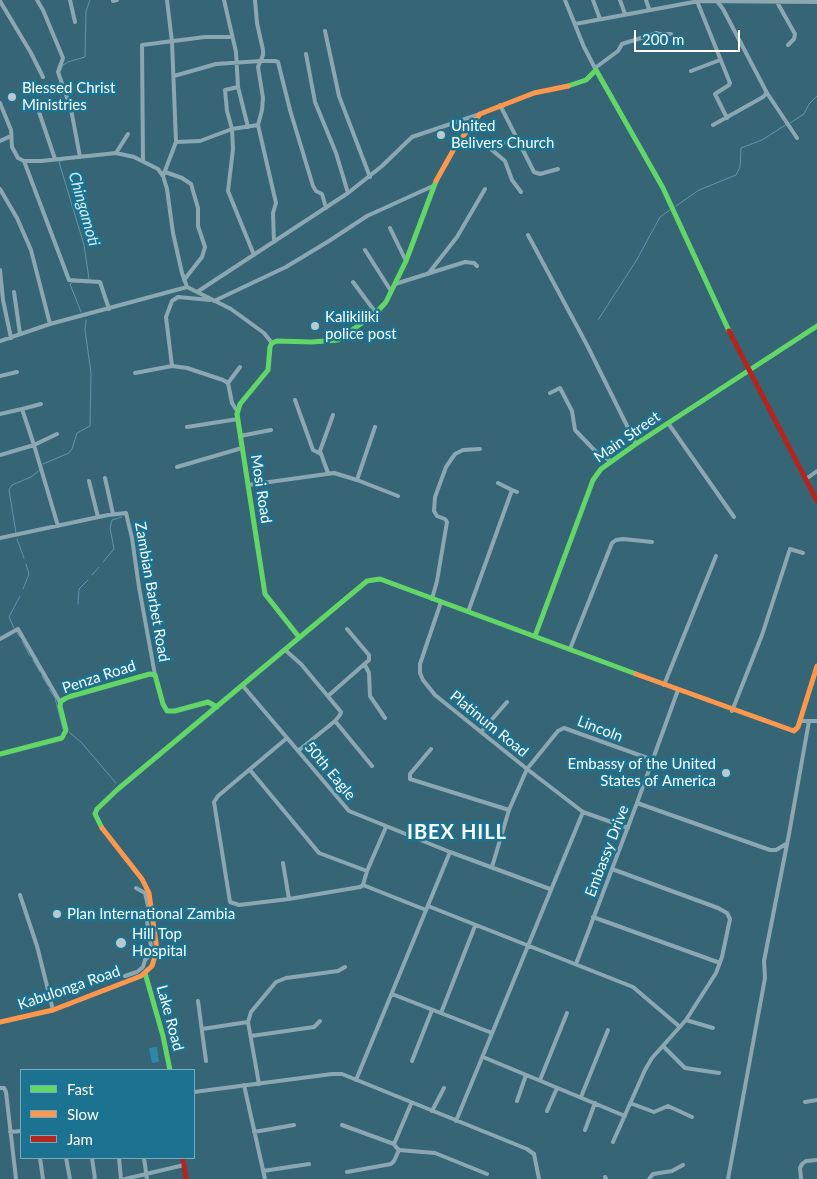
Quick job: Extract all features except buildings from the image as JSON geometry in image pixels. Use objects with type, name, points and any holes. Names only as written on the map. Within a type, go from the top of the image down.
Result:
[{"type":"street","points":[[37,0],[63,58],[58,72],[71,110],[80,157]]},
{"type":"street","points":[[70,0],[75,22]]},
{"type":"street","points":[[166,0],[172,42],[176,142],[164,174],[173,233],[187,288]]},
{"type":"street","points":[[224,0],[237,63],[238,87],[248,127]]},
{"type":"street","points":[[255,0],[257,23],[263,50],[258,75],[263,104],[258,125],[276,203],[273,213],[274,242]]},
{"type":"street","points":[[565,0],[586,50],[668,198],[702,275],[817,501]]},
{"type":"street","points":[[592,0],[600,19]]},
{"type":"street","points":[[620,0],[625,14]]},
{"type":"street","points":[[646,0],[649,9]]},
{"type":"street","points":[[0,1],[43,77]]},
{"type":"street","points":[[698,1],[730,83],[716,95],[727,118]]},
{"type":"street","points":[[575,24],[649,9],[673,2],[817,2]]},
{"type":"street","points":[[777,2],[795,34],[794,39],[788,45]]},
{"type":"street","points":[[721,3],[767,93],[797,138]]},
{"type":"street","points":[[325,31],[339,96],[370,177]]},
{"type":"street","points":[[196,292],[348,193],[370,177],[412,137],[534,93],[576,84],[586,80],[618,51],[622,44],[656,33],[671,34]]},
{"type":"street","points":[[143,161],[142,46],[205,38],[232,37]]},
{"type":"street","points":[[306,54],[315,102],[336,153],[348,193]]},
{"type":"street","points":[[691,71],[720,60]]},
{"type":"street","points":[[174,76],[216,64],[275,61],[280,66],[286,99],[306,167],[314,189],[322,194],[326,208]]},
{"type":"street","points":[[238,87],[226,90],[226,104],[232,129],[233,149],[228,195],[254,255]]},
{"type":"street","points":[[713,126],[767,93]]},
{"type":"street","points":[[0,103],[11,130],[12,147],[18,158],[24,161],[116,153],[143,161],[164,174],[182,178],[191,184],[198,208],[198,226],[206,247],[202,257],[184,280]]},
{"type":"street","points":[[500,104],[534,172],[540,174],[558,169]]},
{"type":"street","points":[[38,109],[55,159]]},
{"type":"street","points":[[272,343],[338,340],[376,313],[386,302],[406,261],[422,221],[433,186],[455,147],[480,114]]},
{"type":"street","points":[[176,142],[200,141],[232,129],[258,125]]},
{"type":"street","points":[[116,153],[128,134]]},
{"type":"street","points":[[0,141],[11,136]]},
{"type":"street","points":[[517,137],[492,150],[505,161],[512,180],[521,192]]},
{"type":"street","points":[[24,161],[68,280],[100,282],[108,309]]},
{"type":"street","points":[[172,366],[166,317],[172,301],[178,297],[213,301],[286,267],[367,216],[433,186]]},
{"type":"street","points":[[0,188],[17,218],[31,250],[50,324]]},
{"type":"street","points":[[428,274],[457,237],[485,189]]},
{"type":"street","points":[[390,228],[406,261]]},
{"type":"street","points":[[528,235],[587,345],[636,444]]},
{"type":"street","points":[[365,250],[391,291]]},
{"type":"street","points":[[396,284],[465,262],[474,263],[477,266]]},
{"type":"street","points":[[0,270],[2,300],[11,338]]},
{"type":"street","points":[[353,282],[376,313]]},
{"type":"street","points":[[0,341],[50,324],[187,288],[231,309],[268,336],[272,343]]},
{"type":"street","points":[[14,292],[20,334]]},
{"type":"street","name":"Main Street","points":[[535,636],[593,480],[601,469],[636,444],[817,326]]},
{"type":"street","points":[[135,372],[172,366],[187,368],[223,380],[228,383],[232,403],[237,411],[243,400],[268,370],[272,343]]},
{"type":"street","points":[[228,383],[240,367]]},
{"type":"street","points":[[0,376],[17,372]]},
{"type":"street","points":[[550,393],[560,388],[572,411],[575,430],[598,454],[611,461]]},
{"type":"street","points":[[295,400],[313,450],[321,454]]},
{"type":"street","points":[[0,414],[41,404]]},
{"type":"street","points":[[22,409],[58,526]]},
{"type":"street","name":"Mosi Road","points":[[237,411],[265,594],[299,637]]},
{"type":"street","points":[[328,472],[321,454],[333,415]]},
{"type":"street","points":[[187,427],[238,419]]},
{"type":"street","points":[[668,423],[734,517]]},
{"type":"street","points":[[358,480],[376,428]]},
{"type":"street","points":[[240,436],[271,430]]},
{"type":"street","points":[[0,455],[34,445],[57,434]]},
{"type":"street","points":[[177,467],[242,448]]},
{"type":"street","points":[[432,599],[447,522],[445,519],[437,516],[434,511],[435,497],[446,467],[455,454],[463,450],[480,449]]},
{"type":"street","points":[[806,479],[817,471]]},
{"type":"street","points":[[248,485],[328,472],[341,474],[398,496]]},
{"type":"street","points":[[0,538],[113,514],[105,478]]},
{"type":"street","points":[[89,481],[98,517]]},
{"type":"street","points":[[498,483],[517,492]]},
{"type":"street","points":[[468,612],[512,490]]},
{"type":"street","name":"Zambian Barbet Road","points":[[113,514],[126,513],[156,675]]},
{"type":"street","points":[[570,649],[612,543],[623,539],[652,542]]},
{"type":"street","points":[[732,710],[768,619],[790,549],[803,554]]},
{"type":"street","points":[[664,685],[716,556]]},
{"type":"street","points":[[145,973],[154,962],[157,950],[149,893],[142,879],[99,825],[95,814],[102,802],[358,587],[372,579],[380,579],[791,731],[796,730],[800,721],[817,666]]},
{"type":"street","name":"Platinum Road","points":[[441,602],[420,664],[423,680],[434,695],[527,769],[509,810],[492,867]]},
{"type":"street","points":[[328,696],[369,660],[369,656],[347,628]]},
{"type":"street","points":[[0,640],[18,629],[60,702]]},
{"type":"street","points":[[285,650],[301,664],[340,712],[335,721],[298,751]]},
{"type":"street","points":[[364,665],[369,673],[370,696],[385,718]]},
{"type":"street","name":"Penza Road","points":[[0,754],[62,738],[66,730],[60,702],[68,697],[150,674],[156,675],[163,704],[167,710],[175,711],[208,702],[217,706]]},
{"type":"street","name":"50th Eagle","points":[[242,686],[346,809],[353,814],[550,890]]},
{"type":"street","name":"Embassy Drive","points":[[576,964],[638,802],[678,690]]},
{"type":"street","points":[[481,732],[507,702]]},
{"type":"street","points":[[335,721],[372,766]]},
{"type":"street","points":[[800,721],[817,721]]},
{"type":"street","points":[[728,1179],[765,978],[764,961],[808,722]]},
{"type":"street","name":"Lincoln","points":[[527,769],[558,730],[564,728],[653,760]]},
{"type":"street","points":[[287,738],[218,796],[214,802],[228,900],[232,904],[239,905],[289,899],[352,889],[363,885],[528,945],[633,987],[680,1027]]},
{"type":"street","points":[[431,749],[410,774],[410,779],[509,810]]},
{"type":"street","points":[[527,769],[583,812],[628,828]]},
{"type":"street","points":[[250,770],[319,853],[367,871]]},
{"type":"street","points":[[638,802],[770,850],[776,850],[786,844]]},
{"type":"street","points":[[456,1121],[583,812]]},
{"type":"street","points":[[363,885],[386,827]]},
{"type":"street","points":[[356,1080],[450,852]]},
{"type":"street","points":[[283,863],[289,899]]},
{"type":"street","points":[[612,869],[727,913],[730,919],[720,963],[709,985],[686,1020],[645,1070],[613,1142]]},
{"type":"street","points":[[125,976],[137,972],[143,967],[151,946],[147,922],[149,910],[146,893],[136,888]]},
{"type":"street","points":[[20,895],[37,946],[53,1010]]},
{"type":"street","points":[[593,917],[720,963]]},
{"type":"street","points":[[441,1013],[475,926]]},
{"type":"street","points":[[258,1084],[248,1022],[251,1012],[276,982],[286,978],[338,971],[346,967]]},
{"type":"street","name":"Kabulonga Road","points":[[0,1022],[53,1010],[145,973]]},
{"type":"street","name":"Lake Road","points":[[145,973],[163,1036],[170,1069]]},
{"type":"street","points":[[392,994],[492,1034]]},
{"type":"street","points":[[198,1001],[206,1061]]},
{"type":"street","points":[[412,1061],[432,1010]]},
{"type":"street","points":[[540,1080],[567,1013]]},
{"type":"street","points":[[686,1020],[713,1028]]},
{"type":"street","points":[[202,1029],[248,1022]]},
{"type":"street","points":[[251,1036],[314,1027],[320,1022]]},
{"type":"street","points":[[581,1097],[608,1030]]},
{"type":"street","points":[[663,1046],[685,1068],[719,1073]]},
{"type":"street","points":[[483,1056],[625,1116]]},
{"type":"street","points":[[195,1092],[342,1074],[411,1104],[528,1149],[534,1154],[539,1179]]},
{"type":"street","points":[[517,1100],[526,1075]]},
{"type":"street","points":[[244,1085],[265,1179]]},
{"type":"street","points":[[0,1088],[5,1089],[16,1179]]},
{"type":"street","points":[[432,1112],[444,1088]]},
{"type":"street","points":[[547,1111],[557,1088]]},
{"type":"street","points":[[805,1102],[817,1100]]},
{"type":"street","points":[[585,1130],[595,1103]]},
{"type":"street","points":[[630,1103],[654,1112],[668,1106],[692,1117]]},
{"type":"street","points":[[394,1144],[411,1104]]},
{"type":"street","points":[[342,1124],[394,1144],[399,1150],[435,1153],[487,1174]]},
{"type":"street","points":[[254,1132],[294,1125]]},
{"type":"street","points":[[10,1132],[20,1131]]},
{"type":"street","points":[[348,1172],[391,1164],[399,1150]]},
{"type":"street","points":[[40,1159],[43,1179]]},
{"type":"street","points":[[66,1159],[70,1179]]},
{"type":"street","points":[[92,1159],[95,1179]]},
{"type":"street","points":[[118,1159],[123,1179],[184,1165]]},
{"type":"street","points":[[144,1159],[147,1179]]},
{"type":"street","points":[[183,1159],[186,1179]]},
{"type":"street","points":[[802,1179],[800,1168],[802,1164],[806,1161],[817,1160]]},
{"type":"street","points":[[263,1171],[308,1164]]},
{"type":"street","points":[[649,1179],[653,1174],[672,1171],[683,1165]]},
{"type":"shaded area","points":[[157,1047],[159,1062],[152,1063],[149,1048]]},
{"type":"waterway","name":"Chingamoti","points":[[60,72],[63,65],[85,57],[86,11],[90,0]]},
{"type":"waterway","points":[[790,123],[804,114],[809,104],[817,96]]},
{"type":"waterway","points":[[676,206],[699,190],[736,175],[740,167],[741,148],[762,140],[787,124]]},
{"type":"waterway","name":"Chingamoti","points":[[63,160],[59,162],[84,245],[89,279]]},
{"type":"waterway","points":[[598,320],[636,261],[660,217],[670,210]]},
{"type":"waterway","name":"Chingamoti","points":[[81,312],[70,284],[73,282],[88,283]]},
{"type":"waterway","points":[[43,464],[69,453],[77,433],[90,426],[91,373],[85,330],[86,320]]},
{"type":"waterway","points":[[16,533],[9,490],[12,485],[31,477],[40,470]]},
{"type":"waterway","points":[[103,562],[114,549],[110,528],[112,520],[122,517]]},
{"type":"waterway","points":[[17,539],[24,558]]},
{"type":"waterway","points":[[23,589],[29,574],[26,564]]},
{"type":"waterway","points":[[92,575],[99,567]]},
{"type":"waterway","points":[[78,604],[79,589],[88,580]]},
{"type":"waterway","points":[[14,628],[9,617],[20,596]]},
{"type":"waterway","points":[[17,633],[20,637]]},
{"type":"waterway","points":[[22,641],[30,656]]},
{"type":"waterway","points":[[33,660],[40,672]]},
{"type":"waterway","points":[[42,676],[48,686]]},
{"type":"waterway","points":[[49,689],[55,698],[63,729]]},
{"type":"waterway","points":[[69,732],[81,742],[116,783]]},
{"type":"traffic: fast","points":[[568,86],[586,80],[596,70],[663,188],[729,331]]},
{"type":"traffic: fast","points":[[299,637],[265,594],[237,414],[240,404],[268,370],[272,343],[277,341],[312,342],[338,340],[376,313],[386,302],[406,261],[436,181]]},
{"type":"traffic: fast","points":[[535,636],[593,480],[601,469],[636,444],[817,326]]},
{"type":"traffic: fast","points":[[102,828],[95,814],[97,809],[118,789],[367,581],[380,579],[636,674]]},
{"type":"traffic: fast","points":[[0,754],[62,738],[66,730],[60,706],[61,701],[68,697],[150,674],[155,675],[163,704],[167,711],[175,711],[208,702],[217,707]]},
{"type":"traffic: fast","points":[[145,973],[163,1036],[170,1069]]},
{"type":"traffic: slow","points":[[436,181],[455,147],[480,114],[534,93],[568,86]]},
{"type":"traffic: slow","points":[[636,674],[794,731],[798,727],[817,666]]},
{"type":"traffic: slow","points":[[0,1022],[53,1010],[141,976],[152,966],[157,950],[149,893],[142,879],[102,828]]},
{"type":"traffic: jam","points":[[729,331],[817,501]]},
{"type":"traffic: jam","points":[[183,1159],[186,1179]]},
{"type":"place","name":"Blessed Christ Ministries","points":[[12,97]]},
{"type":"place","name":"United Belivers Church","points":[[441,135]]},
{"type":"place","name":"Kalikiliki police post","points":[[315,326]]},
{"type":"place","name":"Embassy of the United States of America","points":[[726,773]]},
{"type":"place","name":"Plan International Zambia","points":[[57,914]]},
{"type":"place","name":"Hill Top Hospital","points":[[121,943]]},
{"type":"district","name":"IBEX HILL","points":[[457,833]]}]
